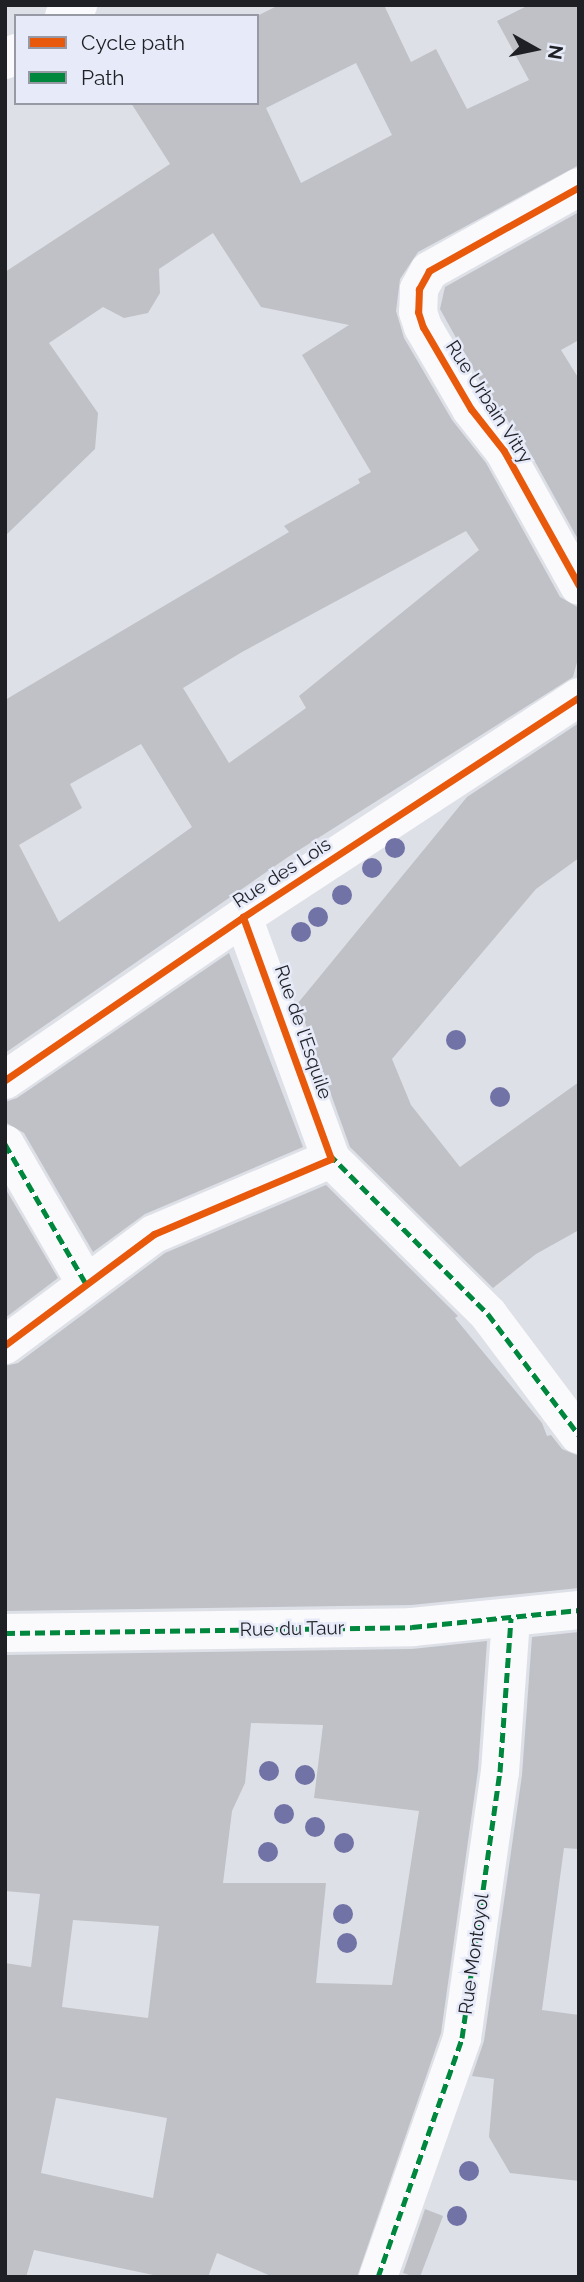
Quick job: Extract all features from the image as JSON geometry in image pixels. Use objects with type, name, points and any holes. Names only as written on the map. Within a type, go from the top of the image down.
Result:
[{"type":"street","name":"Rue Urbain Vitry","points":[[579,187],[429,271],[419,289],[418,312],[430,339],[471,409],[504,451],[579,586]]},
{"type":"street","name":"Rue des Lois","points":[[5,1080],[243,917],[579,697]]},
{"type":"street","name":"Rue de l'Esquile","points":[[243,917],[331,1159],[488,1314],[579,1435]]},
{"type":"street","points":[[5,1144],[85,1282]]},
{"type":"street","points":[[5,1345],[85,1282],[154,1234],[331,1159]]},
{"type":"street","name":"Rue du Taur","points":[[5,1633],[412,1627],[579,1609]]},
{"type":"street","name":"Rue Montoyol","points":[[378,2277],[462,2038],[500,1772],[511,1618]]},
{"type":"building","points":[[279,5],[384,5],[411,62],[436,49],[467,109],[529,80],[497,21],[529,5],[579,5],[579,165],[418,252],[400,279],[396,311],[404,338],[452,420],[486,463],[560,597],[579,608],[579,655],[573,677],[288,857],[5,1053],[5,700],[289,532],[284,526],[360,483],[358,479],[371,472],[302,355],[349,325],[261,307],[213,233],[159,269],[160,293],[148,313],[124,318],[103,307],[49,343],[98,413],[95,449],[5,536],[5,272],[170,164],[132,105],[259,105],[259,15]],"holes":[[[356,63],[392,135],[301,183],[266,108]],[[466,531],[479,550],[299,696],[306,708],[229,763],[183,688],[242,652]],[[141,744],[192,827],[59,922],[19,845],[82,808],[70,784]]]},
{"type":"building","points":[[579,212],[579,340],[561,350],[579,379],[579,541],[523,440],[489,397],[440,309],[445,287]]},
{"type":"building","points":[[579,723],[579,858],[536,889],[392,1059],[411,1105],[460,1167],[579,1082],[579,1230],[536,1254],[493,1288],[350,1147],[298,1003],[467,797]]},
{"type":"building","points":[[229,953],[303,1147],[145,1214],[93,1252],[24,1133],[5,1122],[5,1102],[17,1098]]},
{"type":"building","points":[[326,1185],[458,1316],[455,1318],[542,1423],[547,1436],[551,1435],[562,1449],[579,1456],[579,1588],[411,1605],[5,1611],[5,1366],[18,1363],[165,1253]]},
{"type":"building","points":[[5,1188],[58,1278],[5,1318]]},
{"type":"building","points":[[579,1632],[579,1849],[564,1848],[542,2010],[579,2015],[579,2181],[510,2173],[489,2137],[494,2079],[472,2076],[484,2041],[522,1775],[532,1637]]},
{"type":"building","points":[[487,1641],[478,1770],[441,2033],[357,2277],[273,2277],[217,2253],[208,2277],[163,2277],[34,2250],[26,2277],[5,2277],[5,1963],[31,1967],[40,1894],[5,1891],[5,1655],[412,1649]],"holes":[[[251,1723],[323,1725],[314,1798],[419,1811],[392,1985],[316,1983],[326,1883],[223,1883],[232,1811],[245,1783]],[[73,1920],[159,1926],[148,2018],[62,2007]],[[56,2098],[167,2118],[153,2198],[41,2173]]]},
{"type":"building","points":[[425,2209],[443,2216],[420,2277],[415,2277],[403,2273]]},
{"type":"marked path","points":[[5,1144],[85,1282]]},
{"type":"marked path","points":[[329,1154],[488,1314],[579,1435]]},
{"type":"marked path","points":[[5,1633],[412,1627],[579,1610]]},
{"type":"marked path","points":[[378,2277],[462,2038],[500,1772],[511,1618]]},
{"type":"cycle path","points":[[579,187],[429,271],[419,289],[418,312],[423,327],[471,409],[504,451],[579,586]]},
{"type":"cycle path","points":[[5,1080],[243,917],[579,697]]},
{"type":"cycle path","points":[[5,1345],[154,1234],[331,1159],[243,917]]}]
